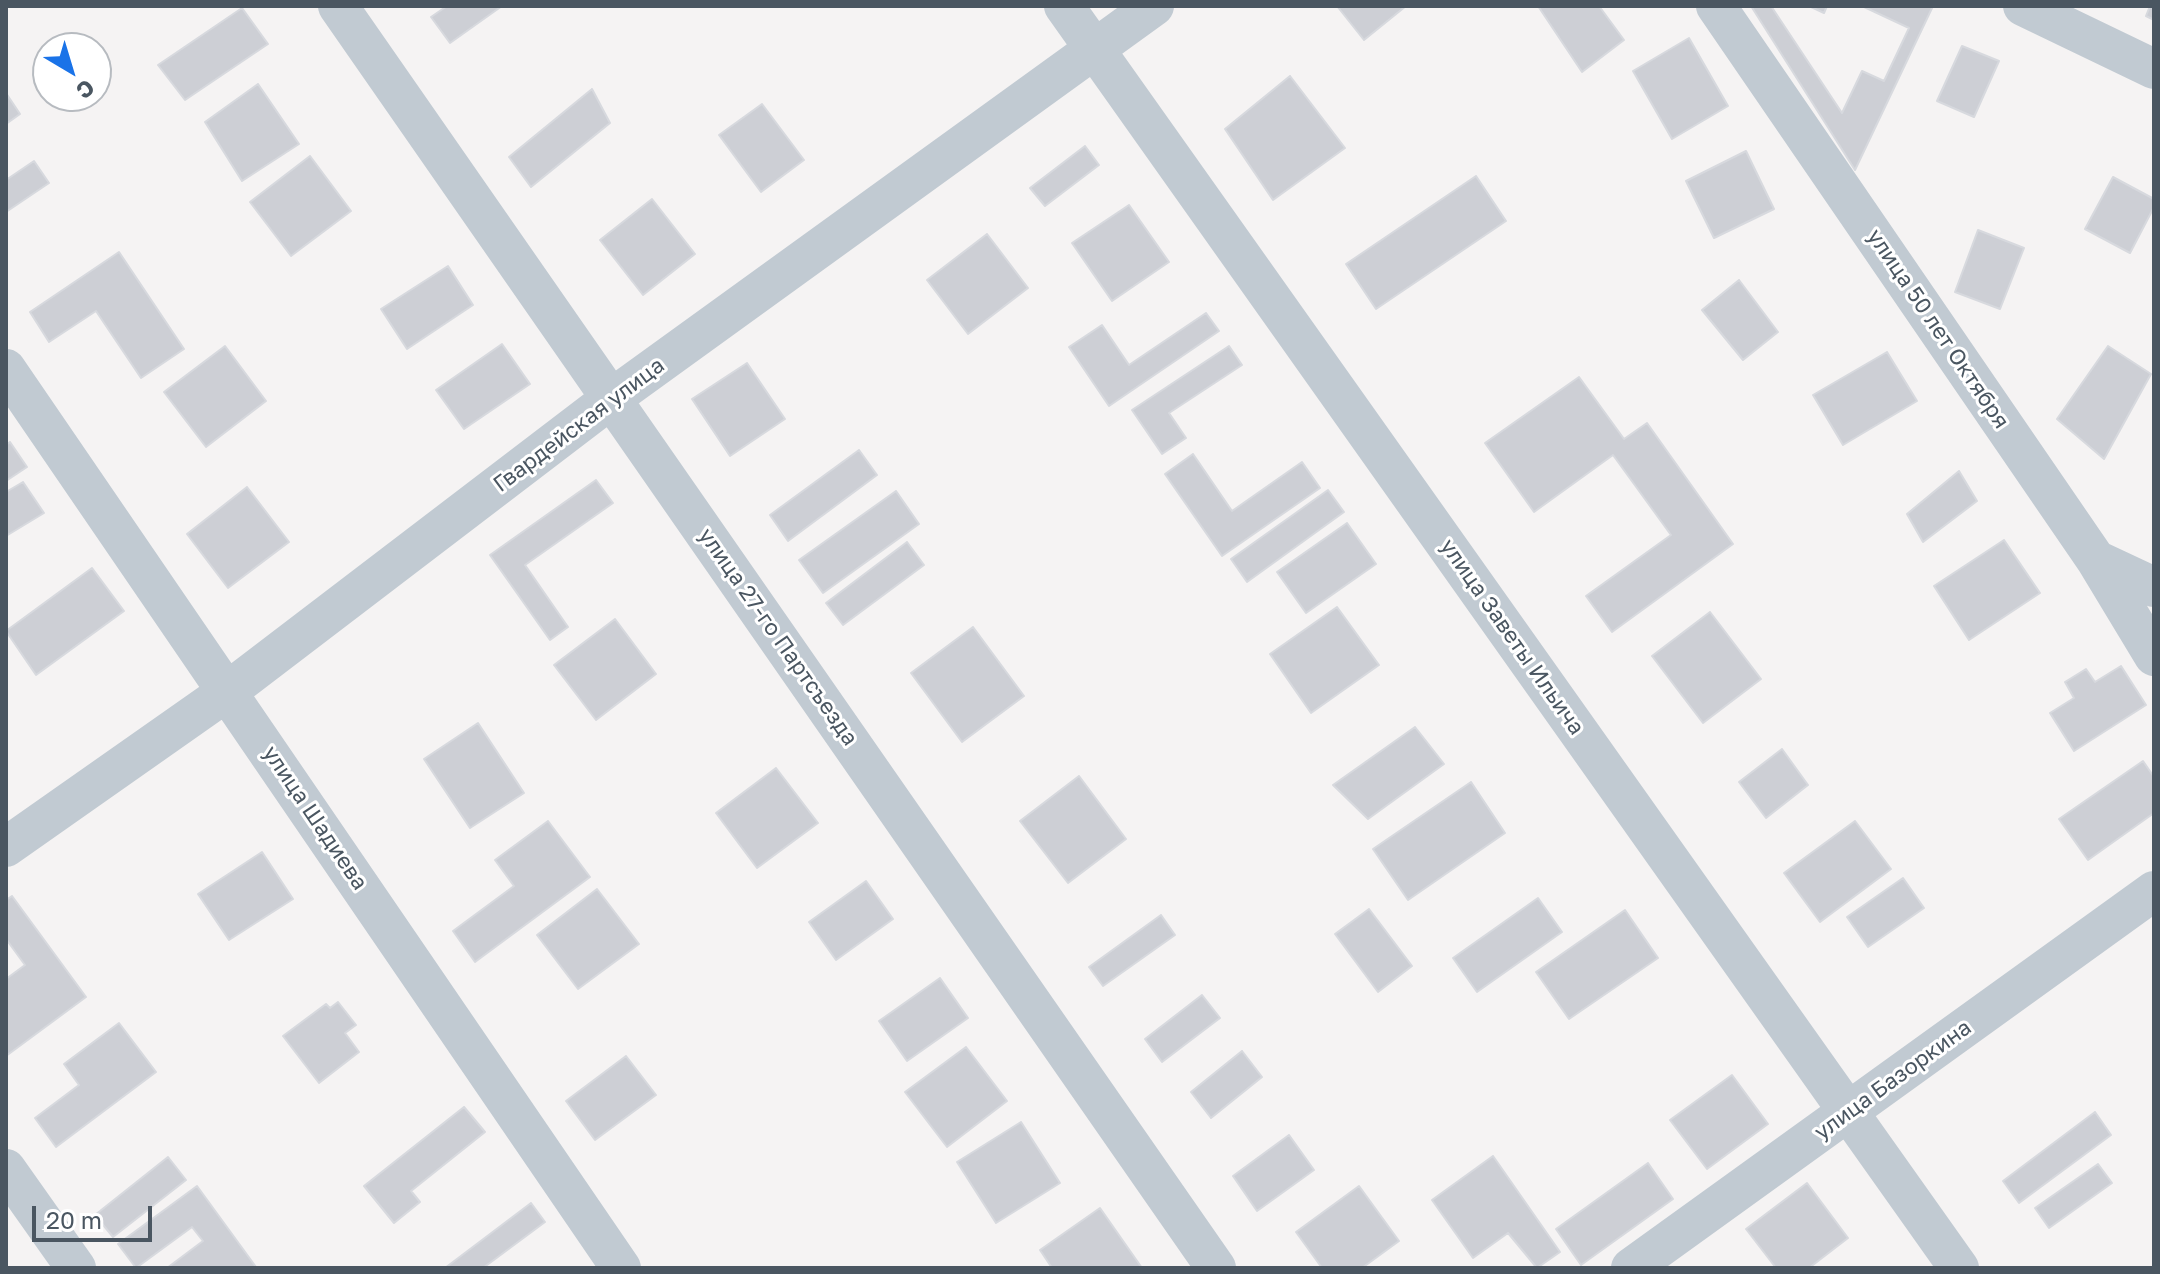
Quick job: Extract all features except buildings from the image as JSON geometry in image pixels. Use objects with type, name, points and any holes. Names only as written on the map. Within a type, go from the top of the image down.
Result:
[{"type":"street","name":"улица 27-го Партсъезда","points":[[338,6],[1216,1268]]},
{"type":"street","name":"улица Заветы Ильича","points":[[1064,6],[1959,1268]]},
{"type":"street","name":"Гвардейская улица","points":[[6,847],[228,691],[612,398],[1154,6]]},
{"type":"street","name":"улица 50 лет Октября","points":[[1716,6],[2096,560],[2154,656]]},
{"type":"street","points":[[2023,6],[2154,69]]},
{"type":"street","name":"улица Шадиева","points":[[6,369],[621,1268]]},
{"type":"street","points":[[2096,560],[2154,587]]},
{"type":"street","name":"улица Базоркина","points":[[1631,1268],[2154,891]]},
{"type":"street","points":[[6,1169],[76,1268]]}]
